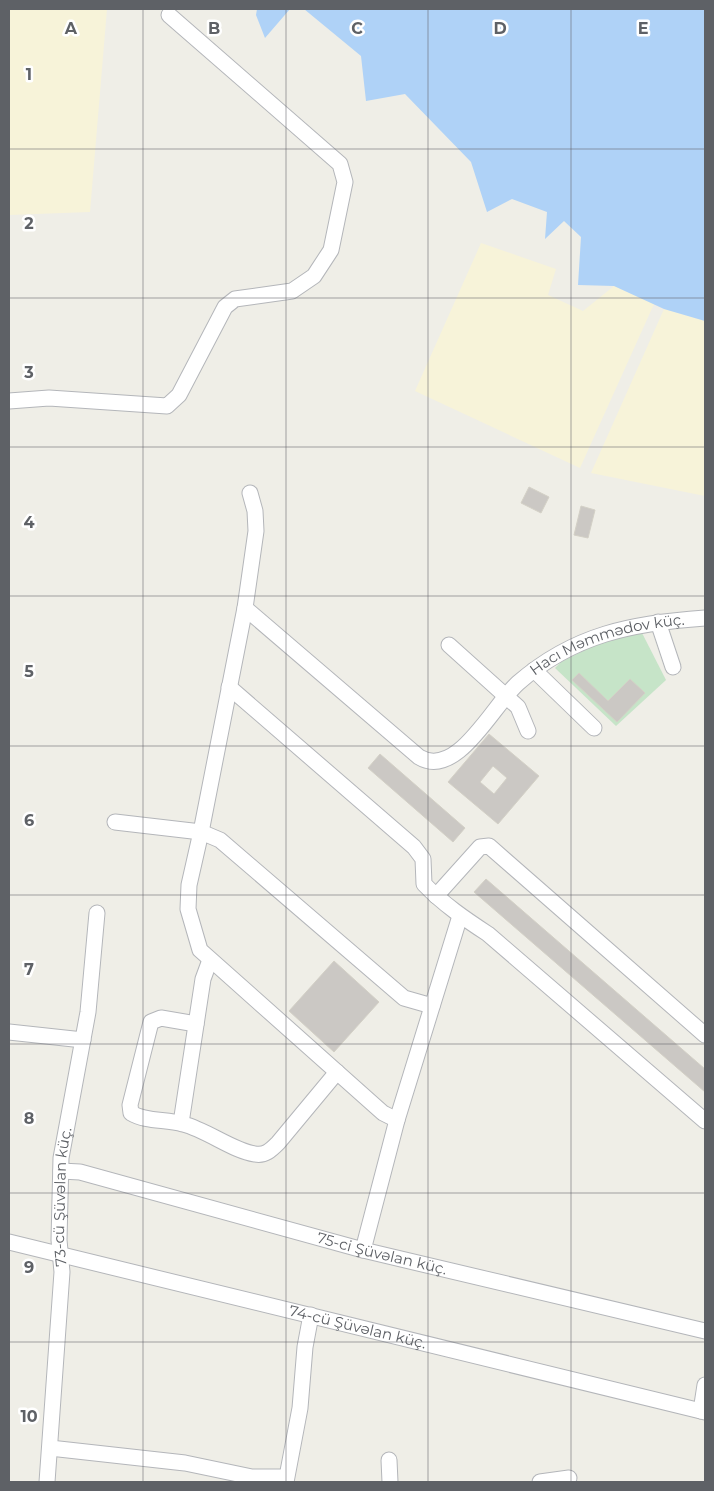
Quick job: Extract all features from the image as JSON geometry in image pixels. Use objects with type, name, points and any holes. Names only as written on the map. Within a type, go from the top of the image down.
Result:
[{"type":"street","points":[[9,402],[49,398],[167,406],[179,395],[225,307],[235,299],[292,291],[314,276],[330,250],[345,182],[340,164],[169,15]]},
{"type":"street","points":[[250,493],[255,511],[256,531],[245,608],[189,885],[188,909],[200,950],[383,1113],[397,1120]]},
{"type":"street","name":"Hacı Məmmədov küç.","points":[[245,608],[427,762],[449,759],[460,753],[506,694],[534,670],[562,652],[599,635],[658,622],[705,618]]},
{"type":"street","points":[[658,622],[673,667]]},
{"type":"street","points":[[449,645],[506,694],[522,712],[528,731]]},
{"type":"street","points":[[534,670],[594,728]]},
{"type":"street","points":[[229,687],[414,847],[423,859],[424,884],[436,896],[460,916],[488,934],[705,1121]]},
{"type":"street","points":[[115,822],[201,832],[228,846],[404,998],[432,1006]]},
{"type":"street","points":[[436,896],[480,846],[489,846],[705,1035]]},
{"type":"street","name":"73-cü Şüvəlan küç.","points":[[47,1482],[62,1272],[60,1254],[63,1144],[84,1040],[97,913]]},
{"type":"street","points":[[363,1250],[397,1120],[460,916]]},
{"type":"street","points":[[181,1124],[203,979],[210,960]]},
{"type":"street","points":[[196,1024],[161,1018],[151,1022],[130,1105],[131,1113],[138,1117],[200,1129],[248,1153],[263,1154],[270,1151],[278,1143],[337,1072]]},
{"type":"street","points":[[9,1032],[84,1040]]},
{"type":"street","name":"75-ci Şüvəlan küç.","points":[[61,1171],[80,1172],[363,1250],[705,1332]]},
{"type":"street","name":"74-cü Şüvəlan küç.","points":[[9,1242],[703,1411]]},
{"type":"street","points":[[50,1448],[185,1463],[252,1477],[286,1480],[300,1408],[305,1346],[310,1315]]},
{"type":"street","points":[[703,1411],[705,1385]]},
{"type":"street","points":[[390,1460],[390,1482]]},
{"type":"street","points":[[540,1482],[569,1478]]},
{"type":"green space","points":[[641,631],[666,680],[616,726],[555,668],[561,662],[615,635]]},
{"type":"sand","points":[[9,9],[107,9],[90,212],[9,215]]},
{"type":"sand","points":[[481,243],[556,269],[548,295],[583,311],[614,286],[654,304],[580,468],[415,391]]},
{"type":"sand","points":[[664,309],[705,321],[705,496],[591,473]]},
{"type":"water","points":[[257,9],[290,9],[265,38],[256,15]]},
{"type":"water","points":[[304,9],[705,9],[705,321],[664,309],[614,286],[578,285],[581,237],[564,221],[545,239],[547,212],[512,199],[487,212],[471,162],[405,94],[366,101],[361,56]]},
{"type":"building","points":[[529,487],[549,497],[541,513],[521,503]]},
{"type":"building","points":[[581,506],[595,510],[588,538],[574,535]]},
{"type":"building","points":[[579,673],[608,701],[630,679],[645,693],[617,722],[572,680]]},
{"type":"building","points":[[489,734],[539,776],[498,824],[448,782]],"holes":[[[493,766],[507,778],[494,794],[480,782]]]},
{"type":"building","points":[[380,754],[465,828],[453,842],[368,768]]},
{"type":"building","points":[[486,879],[705,1069],[705,1092],[474,892]]},
{"type":"building","points":[[334,961],[379,1002],[334,1052],[289,1011]]}]
